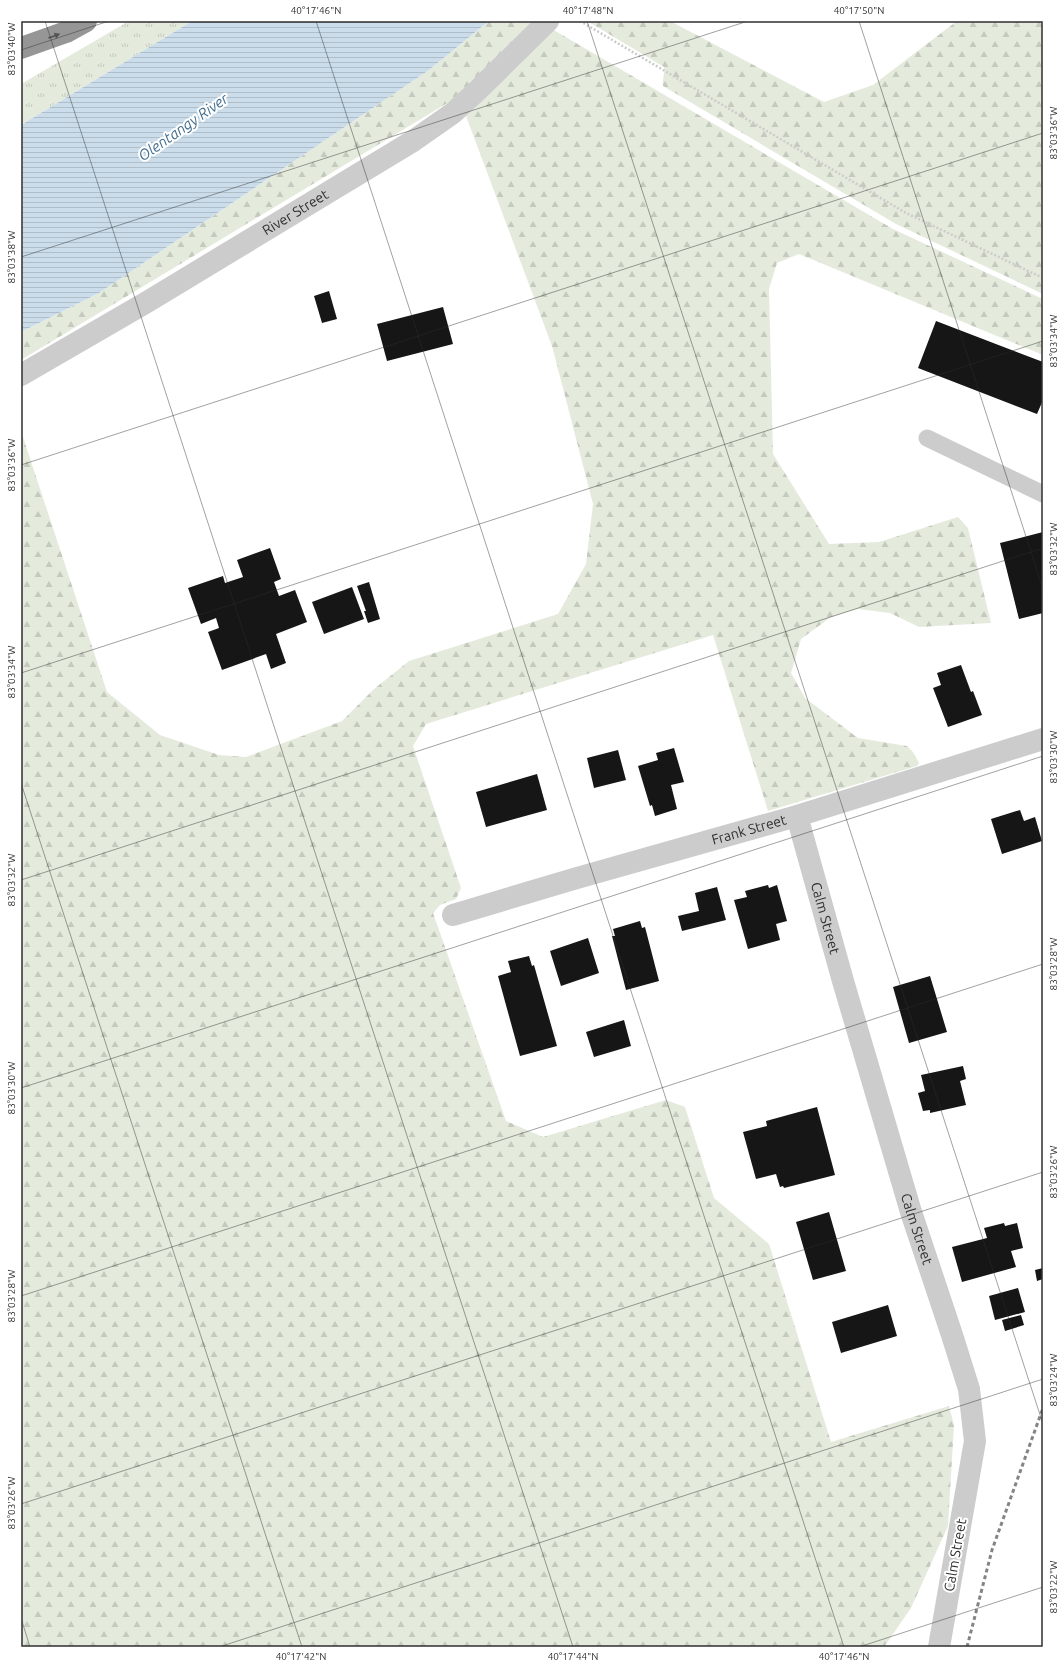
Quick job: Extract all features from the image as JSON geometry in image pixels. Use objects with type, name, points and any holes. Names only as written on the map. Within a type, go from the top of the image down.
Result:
[{"type":"highway","points":[[21,48],[66,32],[86,21]]},
{"type":"street","name":"River Street","points":[[21,375],[147,302],[413,141],[453,113],[548,21]]},
{"type":"street","name":"Frank Street","points":[[453,915],[577,878],[797,816],[1043,740]]},
{"type":"street","name":"Calm Street","points":[[797,816],[843,981],[912,1212],[968,1389],[974,1441],[939,1647]]},
{"type":"lane","points":[[927,438],[1043,494]]},
{"type":"path","points":[[580,21],[906,213],[1043,278]]},
{"type":"green space","points":[[129,21],[192,21],[21,125],[21,84]]},
{"type":"green space","points":[[489,21],[540,21],[469,90],[21,360],[21,332],[99,293],[429,70]]},
{"type":"green space","points":[[587,21],[670,21],[824,102],[873,85],[957,21],[1043,21],[1043,294],[896,224],[663,86],[664,67]]},
{"type":"green space","points":[[552,29],[893,229],[1043,299],[1043,355],[799,254],[777,263],[769,289],[773,454],[829,544],[879,542],[958,517],[968,528],[991,623],[919,627],[890,613],[858,609],[831,617],[801,639],[791,673],[805,698],[858,738],[907,746],[913,752],[919,763],[917,766],[768,811],[713,635],[426,724],[413,746],[461,888],[456,899],[440,905],[433,913],[506,1121],[543,1137],[666,1100],[685,1107],[714,1198],[769,1244],[831,1442],[949,1406],[954,1425],[948,1526],[911,1608],[884,1647],[21,1647],[21,431],[107,692],[160,735],[219,755],[246,757],[342,721],[374,689],[409,661],[558,614],[586,564],[593,504],[552,346],[466,116],[473,106]]},
{"type":"water","name":"Olentangy River","points":[[192,21],[489,21],[429,70],[99,293],[21,332],[21,125]]},
{"type":"building","points":[[329,291],[337,319],[322,323],[314,296]]},
{"type":"building","points":[[443,307],[453,344],[387,361],[377,324]]},
{"type":"building","points":[[936,321],[1043,362],[1043,400],[1037,414],[918,368]]},
{"type":"building","points":[[1043,532],[1043,613],[1019,619],[1000,543]]},
{"type":"building","points":[[270,548],[281,579],[274,582],[279,596],[295,590],[307,622],[276,634],[286,663],[271,669],[266,654],[222,670],[208,632],[219,628],[216,618],[201,624],[188,588],[223,576],[225,583],[243,577],[237,560]]},
{"type":"building","points":[[369,582],[380,619],[368,623],[364,611],[366,611],[357,586]]},
{"type":"building","points":[[352,587],[364,619],[324,634],[312,602]]},
{"type":"building","points":[[961,665],[971,692],[973,691],[982,715],[948,727],[933,688],[941,685],[937,673]]},
{"type":"building","points":[[674,748],[684,782],[671,785],[677,809],[655,816],[652,805],[650,806],[638,766],[658,760],[656,753]]},
{"type":"building","points":[[618,750],[626,780],[594,788],[587,758]]},
{"type":"building","points":[[537,774],[547,810],[486,827],[476,792]]},
{"type":"building","points":[[1020,810],[1024,821],[1035,817],[1042,841],[1002,854],[991,819]]},
{"type":"building","points":[[768,885],[769,888],[777,885],[787,921],[776,924],[780,940],[748,949],[734,900],[747,897],[745,891]]},
{"type":"building","points":[[717,887],[726,920],[682,931],[678,916],[699,911],[695,893]]},
{"type":"building","points":[[640,921],[642,928],[645,927],[659,981],[626,990],[612,936],[615,936],[613,929]]},
{"type":"building","points":[[588,938],[599,973],[561,986],[550,951]]},
{"type":"building","points":[[529,956],[532,966],[534,965],[557,1046],[520,1056],[498,976],[511,972],[508,961]]},
{"type":"building","points":[[930,976],[947,1032],[909,1043],[893,987]]},
{"type":"building","points":[[624,1020],[631,1046],[594,1057],[586,1032]]},
{"type":"building","points":[[963,1066],[966,1079],[960,1081],[966,1105],[930,1113],[930,1110],[923,1111],[918,1093],[925,1091],[921,1075]]},
{"type":"building","points":[[817,1107],[835,1175],[784,1188],[783,1186],[780,1187],[776,1174],[756,1179],[743,1132],[767,1126],[766,1121]]},
{"type":"building","points":[[829,1212],[846,1271],[813,1280],[796,1222]]},
{"type":"building","points":[[1004,1223],[1005,1226],[1017,1223],[1023,1248],[1011,1251],[1016,1267],[962,1282],[952,1247],[987,1238],[984,1228]]},
{"type":"building","points":[[1043,1268],[1043,1279],[1037,1281],[1035,1270]]},
{"type":"building","points":[[1018,1288],[1025,1312],[995,1320],[989,1296]]},
{"type":"building","points":[[888,1305],[897,1336],[841,1353],[832,1322]]},
{"type":"building","points":[[1021,1315],[1024,1325],[1005,1331],[1002,1320]]},
{"type":"railway","points":[[967,1647],[992,1550],[1043,1408]]}]
